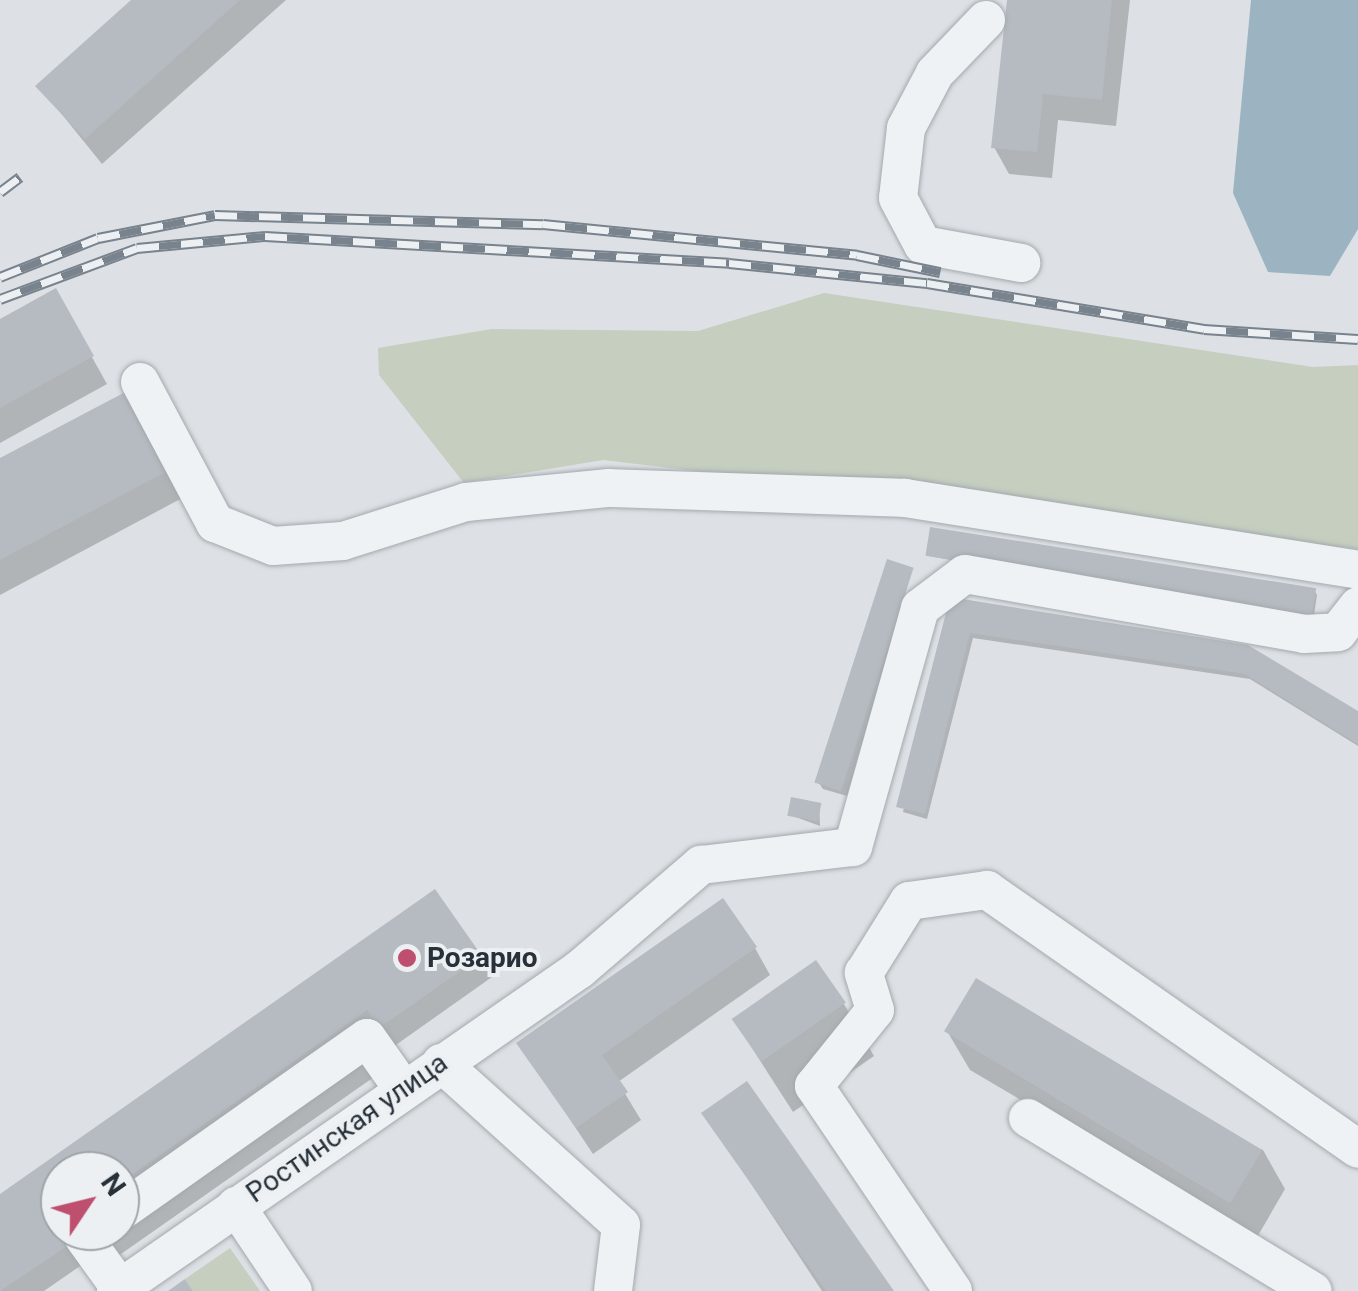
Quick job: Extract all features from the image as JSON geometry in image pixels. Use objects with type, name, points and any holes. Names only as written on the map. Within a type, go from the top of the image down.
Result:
[{"type":"street","points":[[986,20],[936,73],[906,128],[898,198],[923,245],[1021,264]]},
{"type":"street","points":[[140,382],[215,523],[274,546],[343,541],[466,502],[610,488],[904,498],[1358,570]]},
{"type":"street","name":"Ростинская улица","points":[[118,1290],[580,969],[701,865],[853,846],[920,608],[965,574],[1304,634],[1338,632],[1358,606]]},
{"type":"street","points":[[953,1291],[814,1086],[875,1010],[864,973],[910,901],[987,890],[1358,1149]]},
{"type":"street","points":[[140,1198],[367,1038],[403,1089]]},
{"type":"street","points":[[441,1063],[621,1224],[613,1291]]},
{"type":"street","points":[[1028,1118],[1313,1291]]},
{"type":"street","points":[[187,1165],[293,1291]]},
{"type":"street","points":[[92,1251],[118,1290]]},
{"type":"green space","points":[[824,293],[1313,367],[1358,365],[1358,549],[603,460],[464,483],[379,375],[378,348],[492,329],[698,331]]},
{"type":"green space","points":[[230,1248],[260,1291],[193,1291],[185,1279]]},
{"type":"water","points":[[1251,0],[1358,0],[1358,229],[1330,276],[1268,272],[1233,193]]},
{"type":"building","points":[[131,0],[240,0],[85,139],[35,86]]},
{"type":"building","points":[[1007,0],[1112,0],[1102,100],[1043,94],[1037,152],[991,148]]},
{"type":"building","points":[[56,288],[94,356],[0,408],[0,319]]},
{"type":"building","points":[[131,389],[173,468],[0,560],[0,458]]},
{"type":"building","points":[[930,527],[1316,588],[1312,617],[925,556]]},
{"type":"building","points":[[887,559],[914,568],[841,791],[814,782]]},
{"type":"building","points":[[950,597],[1248,645],[1358,711],[1358,744],[1245,674],[970,633],[925,814],[896,807]]},
{"type":"building","points":[[791,797],[821,803],[818,822],[787,816]]},
{"type":"building","points":[[435,889],[482,956],[379,1028],[367,1010],[140,1169],[140,1151],[61,1151]]},
{"type":"building","points":[[723,898],[757,947],[602,1055],[628,1092],[576,1128],[516,1043]]},
{"type":"building","points":[[816,960],[846,1003],[761,1062],[732,1019]]},
{"type":"building","points":[[976,978],[1262,1150],[1230,1203],[944,1031]]},
{"type":"building","points":[[747,1081],[894,1291],[826,1291],[701,1113]]},
{"type":"building","points":[[40,1166],[40,1251],[60,1251],[0,1291],[0,1194]]},
{"type":"building","points":[[185,1279],[193,1291],[168,1291]]},
{"type":"railway","points":[[0,192],[20,177]]},
{"type":"railway","points":[[0,277],[98,238],[215,215],[543,224],[857,255],[940,272]]},
{"type":"railway","points":[[0,299],[137,248],[265,236],[729,263],[927,283],[1204,329],[1358,339]]},
{"type":"place","name":"Розарио","points":[[407,958]]}]
